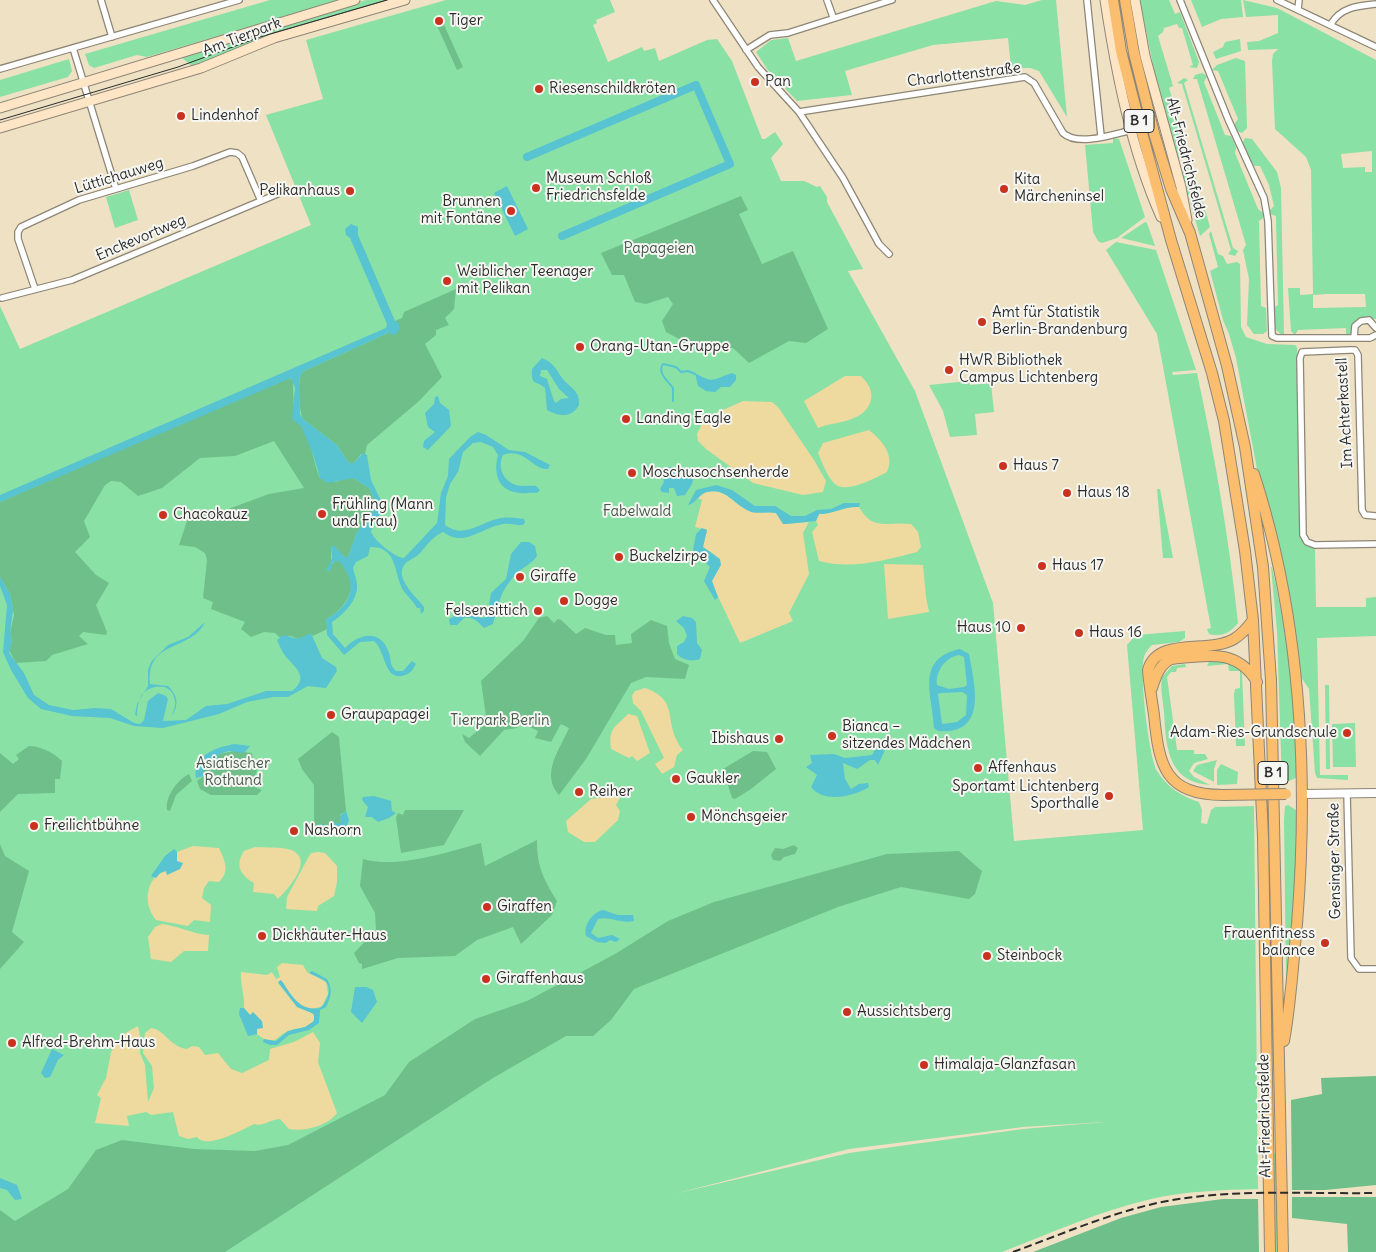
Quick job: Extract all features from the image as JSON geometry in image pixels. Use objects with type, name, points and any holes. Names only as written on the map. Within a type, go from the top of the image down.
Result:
[{"type":"main road","name":"Am Tierpark","points":[[0,108],[355,0]]},
{"type":"main road","name":"Am Tierpark","points":[[0,128],[201,68],[274,38],[405,0]]},
{"type":"main road","points":[[1105,0],[1116,67],[1132,130],[1152,196],[1172,240]]},
{"type":"main road","name":"B 1","points":[[1113,0],[1121,51],[1172,240],[1202,332],[1224,421],[1245,551],[1253,620],[1257,682]]},
{"type":"main road","name":"Alt-Friedrichsfelde","points":[[1125,0],[1134,54],[1154,133],[1171,189],[1190,233]]},
{"type":"main road","name":"Alt-Friedrichsfelde","points":[[1135,0],[1145,56],[1181,187],[1190,233]]},
{"type":"main road","name":"B 1","points":[[1190,233],[1226,366],[1245,447]]},
{"type":"main road","points":[[1245,447],[1260,494],[1282,590],[1299,701],[1303,794],[1299,892],[1292,983],[1280,1059]]},
{"type":"main road","name":"Alt-Friedrichsfelde","points":[[1245,447],[1262,567],[1271,680],[1283,1252]]},
{"type":"main road","points":[[1253,620],[1240,634],[1227,642],[1167,651],[1157,655],[1151,661],[1148,670],[1157,748],[1163,766],[1171,777],[1185,788],[1214,795],[1303,794]]},
{"type":"main road","points":[[1151,689],[1157,673],[1164,663],[1171,659],[1223,655],[1232,658],[1252,673],[1257,682]]},
{"type":"main road","name":"Alt-Friedrichsfelde","points":[[1257,682],[1263,837],[1270,1252]]},
{"type":"street","points":[[101,0],[112,37]]},
{"type":"street","points":[[0,69],[239,0]]},
{"type":"street","points":[[713,0],[746,50],[799,112],[843,178],[879,244],[889,254]]},
{"type":"street","points":[[827,0],[832,17]]},
{"type":"street","points":[[746,50],[770,35],[788,32],[892,0]]},
{"type":"street","points":[[1087,0],[1101,136]]},
{"type":"street","points":[[1180,0],[1234,133],[1264,198],[1268,221],[1272,336],[1277,338],[1354,338],[1374,337],[1376,334]]},
{"type":"street","points":[[1278,0],[1376,47]]},
{"type":"street","points":[[1298,9],[1299,0]]},
{"type":"street","points":[[1331,24],[1343,12],[1352,7],[1376,4]]},
{"type":"street","points":[[74,48],[116,189]]},
{"type":"street","name":"Charlottenstraße","points":[[799,112],[1025,77],[1034,84],[1065,135],[1077,139],[1132,130]]},
{"type":"street","name":"Lüttichauweg","points":[[35,289],[18,239],[18,232],[21,226],[60,207],[193,166],[230,152],[242,156],[261,201]]},
{"type":"street","name":"Enckevortweg","points":[[2,298],[72,280],[287,190]]},
{"type":"street","points":[[1354,338],[1355,326],[1360,321],[1369,320],[1376,328]]},
{"type":"street","name":"Im Achterkastell","points":[[1376,516],[1365,515],[1362,510],[1358,355],[1355,350],[1302,352],[1300,358],[1303,536],[1307,542],[1315,545],[1376,544]]},
{"type":"street","name":"Gensinger Straße","points":[[1303,794],[1376,792]]},
{"type":"street","name":"Gensinger Straße","points":[[1347,793],[1351,958],[1359,969],[1376,969]]},
{"type":"green space","points":[[270,0],[341,0],[147,57],[137,55],[94,68],[89,65],[85,54]]},
{"type":"green space","points":[[366,0],[393,0],[258,39],[193,67],[181,57]]},
{"type":"green space","name":"Tierpark Berlin","points":[[446,0],[610,0],[615,12],[596,20],[597,23],[593,25],[608,62],[642,47],[644,51],[655,48],[659,61],[707,40],[717,39],[732,61],[762,139],[775,132],[783,144],[771,158],[781,181],[804,181],[817,187],[820,186],[827,197],[827,202],[863,269],[848,271],[915,391],[993,603],[1014,841],[1143,830],[1127,645],[1136,635],[1185,631],[1185,638],[1179,642],[1152,645],[1145,654],[1143,680],[1146,715],[1151,750],[1157,771],[1175,791],[1199,802],[1202,810],[1201,823],[1207,824],[1211,810],[1215,807],[1254,806],[1258,1189],[1218,1190],[1151,1199],[1094,1216],[1002,1252],[0,1252],[0,306],[20,349],[311,225],[266,115],[323,99],[306,40]],"holes":[[[1105,1122],[1023,1129],[849,1153],[674,1194],[849,1149],[1023,1127]]]},
{"type":"green space","points":[[1042,0],[1056,0],[1067,117],[1039,71],[1030,68],[1011,68],[1008,38],[933,45],[845,71],[852,95],[797,101],[767,69],[756,52],[771,40],[788,38],[796,61],[996,1],[1025,5]]},
{"type":"green space","points":[[1140,0],[1169,0],[1175,14],[1180,12],[1199,62],[1197,68],[1189,67],[1193,65],[1182,28],[1179,28],[1177,24],[1164,28],[1163,32],[1158,36],[1173,86],[1169,88],[1189,154],[1186,159],[1177,159],[1159,95]]},
{"type":"green space","points":[[1191,0],[1241,0],[1243,17],[1221,19],[1202,27]]},
{"type":"green space","points":[[1243,0],[1277,8],[1376,60],[1376,319],[1361,319],[1353,326],[1351,334],[1346,334],[1346,328],[1298,330],[1295,335],[1291,331],[1288,288],[1300,288],[1300,295],[1313,294],[1311,170],[1306,157],[1275,129],[1272,61],[1273,54],[1278,49],[1248,50],[1247,42],[1259,41],[1278,33],[1278,15],[1246,17]],"holes":[[[1372,151],[1372,172],[1365,172],[1365,167],[1343,168],[1341,154]],[[1365,294],[1366,307],[1313,308],[1313,295]]]},
{"type":"green space","points":[[440,16],[463,67],[457,70],[434,19]]},
{"type":"green space","points":[[1240,39],[1241,51],[1216,59],[1213,52],[1223,47],[1225,42]]},
{"type":"green space","points":[[1236,58],[1245,61],[1247,128],[1242,133],[1237,131],[1234,125],[1238,119],[1218,71],[1212,70],[1217,65]]},
{"type":"green space","points":[[69,59],[72,71],[68,77],[0,97],[0,80]]},
{"type":"green space","points":[[1202,73],[1207,76],[1204,82],[1225,135],[1231,136],[1236,147],[1235,153],[1258,209],[1263,213],[1263,218],[1259,221],[1261,306],[1266,308],[1267,331],[1263,334],[1254,334],[1247,325],[1249,279],[1243,250],[1246,245],[1197,79],[1193,79],[1195,75]]},
{"type":"green space","points":[[1184,78],[1188,80],[1184,83],[1233,248],[1238,251],[1235,256],[1228,254],[1231,250],[1182,84],[1177,83]]},
{"type":"green space","points":[[1113,138],[1119,139],[1145,217],[1117,238],[1102,243],[1098,241],[1093,232],[1085,145],[1113,143]]},
{"type":"green space","points":[[1245,138],[1252,139],[1277,172],[1281,188],[1284,334],[1282,335],[1274,328],[1273,308],[1278,305],[1276,216],[1270,214],[1269,211],[1274,206],[1269,185],[1260,166],[1254,166],[1242,144]]},
{"type":"green space","points":[[1188,164],[1192,165],[1210,227],[1200,236],[1181,170]]},
{"type":"green space","points":[[129,190],[138,220],[115,228],[106,197]]},
{"type":"green space","name":"Papageien","points":[[741,196],[748,210],[739,214],[762,264],[793,251],[828,329],[806,343],[789,341],[749,363],[733,348],[702,346],[680,350],[681,340],[666,332],[662,321],[673,304],[668,297],[646,304],[635,302],[624,275],[612,275],[601,253]]},
{"type":"green space","points":[[1145,222],[1155,246],[1121,238]]},
{"type":"green space","points":[[1211,231],[1218,254],[1223,256],[1227,264],[1237,262],[1240,264],[1241,327],[1246,337],[1267,344],[1295,345],[1297,347],[1300,535],[1306,546],[1315,548],[1316,607],[1366,607],[1366,598],[1376,597],[1376,636],[1317,638],[1320,775],[1348,775],[1348,780],[1317,778],[1315,773],[1309,689],[1299,674],[1277,551],[1257,469],[1236,358],[1223,320],[1210,271],[1218,267],[1209,234]]},
{"type":"green space","points":[[1116,242],[1156,250],[1196,370],[1172,372],[1173,375],[1197,373],[1221,498],[1238,623],[1229,632],[1222,634],[1209,634],[1207,629],[1211,628],[1157,334],[1106,250]]},
{"type":"green space","points":[[456,289],[454,309],[445,318],[449,325],[436,330],[436,335],[425,344],[442,377],[418,402],[367,445],[365,454],[361,454],[354,463],[349,463],[337,445],[303,419],[299,396],[299,382],[302,372],[388,333],[395,321],[402,318],[404,312]]},
{"type":"green space","points":[[288,377],[293,380],[294,421],[300,424],[308,438],[320,478],[336,482],[346,478],[353,478],[369,488],[374,498],[372,514],[357,532],[348,557],[345,557],[331,546],[331,565],[336,560],[343,564],[350,577],[351,585],[350,592],[343,605],[326,619],[327,629],[313,636],[311,634],[298,639],[291,636],[279,637],[275,633],[264,632],[251,637],[241,629],[245,622],[211,609],[213,602],[203,598],[207,560],[205,553],[195,547],[179,545],[187,521],[195,513],[202,510],[220,512],[269,494],[304,488],[274,441],[235,456],[200,458],[162,488],[138,496],[121,482],[111,481],[105,485],[84,521],[90,537],[75,552],[96,575],[109,583],[96,605],[107,632],[106,635],[83,632],[79,636],[88,644],[52,655],[46,661],[16,663],[9,650],[12,641],[10,633],[14,615],[10,594],[0,577],[0,502]]},
{"type":"green space","points":[[969,381],[970,385],[991,383],[994,412],[975,414],[977,435],[950,437],[943,411],[929,385]]},
{"type":"green space","points":[[1157,489],[1160,489],[1173,558],[1163,558]]},
{"type":"green space","points":[[1271,567],[1278,593],[1286,645],[1297,751],[1298,777],[1282,784],[1277,631]]},
{"type":"green space","points":[[547,616],[554,623],[558,619],[561,620],[576,634],[585,628],[606,635],[615,635],[616,645],[632,643],[631,634],[651,620],[667,626],[669,643],[675,659],[689,665],[685,679],[646,677],[631,683],[586,759],[559,795],[551,779],[551,770],[569,728],[561,724],[551,742],[535,738],[538,731],[520,722],[517,728],[504,730],[480,756],[465,742],[462,734],[469,738],[487,723],[481,681],[523,641],[539,618]]},
{"type":"green space","points":[[1209,662],[1233,663],[1242,673],[1245,746],[1236,746],[1234,694],[1235,689],[1240,688],[1240,671],[1229,671],[1228,664],[1207,666]]},
{"type":"green space","points":[[1185,664],[1186,667],[1177,668],[1176,672],[1171,672],[1167,677],[1177,750],[1194,750],[1194,754],[1205,754],[1208,759],[1194,763],[1189,771],[1194,777],[1210,785],[1185,777],[1177,769],[1168,749],[1161,690],[1162,677],[1172,666]]},
{"type":"green space","points":[[1325,685],[1329,685],[1330,769],[1326,769]]},
{"type":"green space","points":[[1355,723],[1356,767],[1333,767],[1332,724]]},
{"type":"green space","points":[[332,732],[339,737],[346,811],[340,815],[341,824],[330,827],[320,824],[316,826],[314,824],[314,785],[302,769],[298,759]]},
{"type":"green space","points":[[29,746],[47,750],[62,761],[60,779],[55,779],[55,793],[18,794],[0,812],[0,753],[13,764],[19,759],[16,755]]},
{"type":"green space","name":"Asiatischer Rothund","points":[[234,751],[252,753],[254,767],[257,770],[253,783],[254,787],[262,790],[257,795],[211,795],[200,789],[197,781],[204,776],[202,771],[211,766],[219,754]]},
{"type":"green space","points":[[753,751],[767,752],[776,769],[751,789],[735,799],[732,798],[723,769]]},
{"type":"green space","points":[[1217,760],[1214,769],[1214,782],[1193,771],[1197,765]]},
{"type":"green space","points":[[1221,764],[1238,772],[1237,784],[1217,785],[1217,770]]},
{"type":"green space","points":[[189,774],[192,781],[176,795],[170,811],[167,810],[168,800],[173,789],[180,780]]},
{"type":"green space","points":[[1288,805],[1296,810],[1298,809],[1297,873],[1288,978],[1286,979],[1284,820],[1285,806]]},
{"type":"green space","points":[[405,810],[464,810],[444,845],[401,853],[396,818],[398,813],[403,815]]},
{"type":"green space","points":[[537,840],[538,858],[542,872],[557,901],[552,915],[521,944],[513,927],[477,940],[455,956],[398,958],[362,969],[362,964],[359,963],[354,953],[376,930],[375,913],[360,886],[363,859],[377,862],[407,861],[481,843],[485,866]]},
{"type":"green space","points":[[0,844],[5,856],[29,871],[12,932],[24,942],[0,969]]},
{"type":"green space","points":[[794,845],[798,848],[795,854],[784,857],[780,861],[773,860],[771,855],[775,848],[783,849]]},
{"type":"green space","points":[[959,851],[982,871],[975,894],[969,899],[901,887],[838,907],[634,989],[611,1020],[593,1036],[566,1036],[493,1078],[225,1252],[0,1252],[0,1210],[15,1221],[68,1189],[96,1150],[122,1140],[194,1149],[255,1151],[288,1145],[385,1095],[409,1062],[475,1019],[527,1001],[615,954],[668,921],[714,902],[887,854]]},
{"type":"green space","points":[[1268,878],[1271,878],[1274,1039],[1271,1039]]},
{"type":"green space","points":[[1376,1076],[1376,1185],[1325,1190],[1292,1190],[1291,1100],[1322,1094],[1321,1078]]},
{"type":"green space","points":[[1273,1153],[1276,1153],[1278,1252],[1275,1252]]},
{"type":"green space","points":[[1292,1197],[1376,1197],[1376,1252],[1348,1252],[1347,1224],[1292,1218]]},
{"type":"green space","points":[[1223,1199],[1258,1199],[1259,1252],[1033,1252],[1121,1218],[1161,1207]]},
{"type":"sand","points":[[845,376],[861,376],[864,379],[871,392],[870,403],[866,410],[855,418],[818,428],[804,401]]},
{"type":"sand","points":[[743,401],[772,402],[778,407],[826,481],[823,492],[803,495],[753,483],[706,449],[698,441],[697,434],[705,418]]},
{"type":"sand","points":[[869,430],[886,448],[889,460],[887,472],[869,481],[853,486],[840,487],[832,481],[818,453],[823,443]]},
{"type":"sand","points":[[715,491],[731,498],[748,510],[776,513],[786,524],[809,522],[803,533],[809,574],[789,613],[793,621],[740,643],[713,586],[712,581],[716,572],[715,555],[703,547],[707,530],[695,527],[702,500],[698,498],[706,492]]},
{"type":"sand","points":[[859,507],[864,515],[876,523],[911,524],[918,532],[921,547],[917,552],[868,563],[844,565],[819,561],[812,532],[818,525],[816,521],[819,514]]},
{"type":"sand","points":[[884,564],[923,565],[929,612],[888,619]]},
{"type":"sand","points":[[645,688],[663,699],[670,713],[673,730],[683,750],[677,755],[674,767],[662,774],[655,764],[664,758],[641,711],[633,703],[632,696],[635,691]]},
{"type":"sand","points":[[628,714],[637,716],[650,753],[637,761],[632,756],[629,758],[611,749],[612,732]]},
{"type":"sand","points":[[610,793],[621,796],[616,805],[620,811],[618,820],[595,842],[584,842],[568,832],[566,821],[591,799],[606,797]]},
{"type":"sand","points":[[193,846],[219,848],[225,862],[224,874],[219,882],[209,881],[204,888],[202,898],[211,905],[210,922],[194,920],[188,926],[156,920],[149,906],[148,891],[150,885],[159,874],[166,871],[167,874],[176,861],[177,852]]},
{"type":"sand","points":[[255,847],[287,849],[295,852],[300,857],[301,863],[296,876],[278,899],[274,894],[253,892],[254,883],[245,877],[240,869],[241,856],[244,851]]},
{"type":"sand","points":[[311,853],[325,853],[337,866],[337,882],[334,896],[318,906],[317,911],[286,909],[287,897],[308,858]]},
{"type":"sand","points":[[162,924],[209,935],[208,951],[184,951],[171,962],[151,959],[148,937],[155,927]]},
{"type":"sand","points":[[282,963],[303,965],[307,972],[326,982],[328,994],[322,1006],[309,1008],[294,999],[283,982],[278,983],[297,1007],[311,1012],[315,1017],[311,1025],[285,1032],[275,1040],[268,1041],[257,1034],[253,1012],[251,1016],[244,1008],[241,972],[267,975],[272,972],[276,979],[280,977],[277,967]]},
{"type":"sand","points":[[138,1026],[141,1041],[140,1053],[145,1065],[148,1102],[154,1088],[152,1066],[143,1053],[145,1033],[151,1028],[160,1031],[181,1048],[199,1047],[205,1055],[218,1053],[231,1069],[242,1073],[269,1060],[270,1049],[294,1042],[313,1032],[320,1043],[318,1062],[337,1113],[322,1125],[308,1129],[289,1129],[280,1119],[277,1119],[257,1125],[254,1124],[224,1138],[208,1141],[197,1137],[188,1139],[179,1136],[173,1112],[151,1115],[146,1112],[127,1116],[129,1126],[95,1123],[101,1098],[97,1095],[106,1078],[111,1052],[122,1035]]},
{"type":"water","name":"Brunnen mit Fontäne","points":[[507,186],[528,229],[515,236],[494,193]]},
{"type":"water","points":[[351,224],[358,227],[358,235],[395,321],[399,323],[400,329],[395,335],[388,333],[302,372],[299,381],[300,414],[303,419],[337,445],[349,463],[354,463],[363,453],[367,455],[371,480],[384,507],[371,531],[375,539],[390,552],[404,558],[437,523],[441,493],[448,476],[449,459],[470,437],[478,432],[509,450],[525,452],[550,465],[548,469],[543,469],[523,456],[511,453],[503,455],[501,460],[502,473],[511,483],[518,486],[536,486],[540,490],[537,493],[513,492],[502,486],[499,481],[496,469],[498,455],[493,447],[481,442],[473,443],[463,452],[458,472],[450,484],[446,498],[445,525],[458,531],[471,529],[504,518],[524,519],[525,522],[523,525],[502,524],[464,538],[451,536],[443,532],[433,538],[402,569],[402,575],[407,587],[424,607],[424,611],[421,614],[420,608],[417,608],[402,589],[393,560],[385,550],[370,547],[368,556],[356,562],[353,568],[357,591],[353,601],[345,611],[332,622],[333,634],[345,648],[357,639],[370,636],[376,637],[385,645],[396,671],[403,671],[412,661],[416,664],[409,673],[398,676],[389,670],[374,641],[360,642],[344,655],[327,635],[326,619],[342,608],[347,601],[351,586],[345,569],[339,561],[333,562],[330,571],[326,571],[332,558],[331,546],[334,546],[345,557],[348,557],[357,532],[372,514],[374,498],[369,488],[353,478],[328,483],[320,478],[313,454],[301,426],[292,419],[295,388],[291,378],[0,502],[0,495],[386,328],[387,324],[350,238],[346,235],[345,229]]},
{"type":"water","points":[[542,358],[552,364],[578,396],[579,405],[576,409],[565,415],[547,410],[545,388],[533,381],[532,369]],"holes":[[[541,370],[547,370],[559,389],[569,398],[561,399],[556,403],[554,401],[547,379],[540,376]]]},
{"type":"water","points":[[695,373],[711,380],[732,373],[736,375],[736,380],[730,387],[721,387],[715,392],[706,391],[698,386]]},
{"type":"water","points":[[438,396],[440,403],[449,410],[451,426],[428,450],[423,447],[424,441],[435,432],[428,427],[425,413],[434,404],[435,397]]},
{"type":"water","points":[[665,467],[671,467],[682,476],[690,470],[695,471],[692,484],[685,495],[677,496],[674,488],[669,488],[669,493],[662,492],[660,489],[664,482],[662,472]]},
{"type":"water","points":[[716,485],[732,490],[755,506],[775,506],[791,516],[805,516],[817,510],[831,509],[844,503],[860,503],[859,507],[819,514],[816,521],[786,524],[783,524],[776,513],[752,512],[720,492],[704,493],[688,505],[696,490]]},
{"type":"water","points":[[702,528],[707,530],[703,547],[720,559],[721,565],[712,581],[718,597],[715,600],[704,581],[710,567],[693,550],[696,534]]},
{"type":"water","points":[[521,542],[529,542],[535,546],[537,556],[516,574],[506,587],[493,624],[484,628],[475,620],[464,618],[457,625],[450,625],[449,619],[466,610],[481,618],[487,617],[491,593],[506,579],[511,554]]},
{"type":"water","points":[[0,577],[10,594],[13,610],[10,633],[12,641],[9,653],[24,673],[34,695],[49,705],[73,710],[111,709],[134,723],[140,724],[144,720],[148,701],[158,693],[166,696],[168,699],[163,721],[186,720],[206,706],[227,704],[266,691],[292,691],[298,686],[300,676],[277,640],[283,635],[298,639],[311,633],[322,658],[336,667],[337,671],[326,688],[308,686],[288,697],[273,697],[247,702],[219,714],[163,728],[134,726],[110,718],[72,716],[41,709],[28,698],[11,670],[3,652],[7,605],[0,586]]},
{"type":"water","points":[[683,616],[692,618],[696,622],[697,643],[702,650],[700,659],[688,660],[677,654],[677,646],[684,642],[687,636],[684,628],[676,621]]},
{"type":"water","points":[[205,622],[190,638],[162,653],[155,660],[151,670],[150,684],[168,686],[176,697],[176,708],[172,716],[175,703],[170,690],[161,686],[144,693],[148,686],[148,670],[151,662],[168,645],[188,637]]},
{"type":"water","points":[[960,649],[969,654],[974,680],[974,706],[971,717],[965,725],[954,730],[938,731],[934,728],[929,680],[931,670],[936,661],[946,654]],"holes":[[[954,656],[964,657],[967,685],[949,689],[937,685],[938,675],[942,666]],[[962,692],[967,695],[966,715],[957,722],[942,724],[938,694]]]},
{"type":"water","points":[[139,700],[137,708],[137,716],[135,715]]},
{"type":"water","points":[[235,744],[250,746],[244,753],[229,751],[219,754],[211,769],[202,771],[204,776],[196,778],[198,763],[202,758],[221,747]]},
{"type":"water","points":[[883,748],[885,750],[878,765],[875,760],[870,760],[857,769],[843,763],[845,779],[851,789],[859,784],[868,783],[869,787],[855,793],[831,797],[817,792],[811,787],[817,775],[806,767],[812,763],[810,755],[834,754],[845,758],[872,755],[875,750]]},
{"type":"water","points":[[374,796],[391,801],[392,811],[396,813],[378,822],[372,817],[365,817],[368,807],[362,800],[363,797]]},
{"type":"water","points":[[346,811],[349,820],[346,828],[329,833],[316,826],[320,824],[330,827],[334,822],[341,824],[340,816]]},
{"type":"water","points":[[174,849],[177,852],[177,861],[183,863],[180,869],[167,875],[166,871],[160,873],[156,878],[151,876],[165,856]]},
{"type":"water","points":[[603,910],[618,915],[633,915],[634,921],[629,922],[607,918],[598,919],[591,933],[598,938],[612,935],[620,939],[616,942],[610,940],[606,943],[597,942],[586,936],[587,923],[596,913]]},
{"type":"water","points":[[312,971],[327,979],[331,990],[326,1007],[320,1010],[319,1023],[309,1030],[289,1035],[277,1045],[263,1042],[264,1039],[276,1041],[288,1031],[305,1027],[314,1021],[314,1014],[297,1007],[278,982],[281,980],[301,1005],[313,1009],[320,1008],[327,999],[329,987],[324,980],[309,973]]},
{"type":"water","points":[[355,987],[366,987],[373,990],[377,1002],[362,1023],[351,1012]]},
{"type":"water","points":[[240,1008],[244,1008],[250,1015],[253,1012],[262,1021],[263,1028],[257,1029],[257,1034],[248,1036],[239,1014]]},
{"type":"water","points":[[52,1049],[64,1055],[58,1060],[50,1077],[45,1078],[41,1073]]},
{"type":"water","points":[[0,1178],[17,1185],[22,1199],[15,1200],[7,1190],[0,1188]]},
{"type":"waterway","points":[[527,157],[696,85],[730,164],[562,236]]},
{"type":"waterway","points":[[673,401],[673,388],[661,371],[663,364],[676,367],[681,372],[688,371],[695,374]]},
{"type":"tram line","points":[[0,120],[178,67],[260,37],[387,0]]},
{"type":"railway","points":[[1013,1252],[1111,1216],[1172,1200],[1248,1193],[1376,1193]]},
{"type":"place","name":"Tiger","points":[[439,21]]},
{"type":"place","name":"Pan","points":[[755,82]]},
{"type":"place","name":"Riesenschildkröten","points":[[539,89]]},
{"type":"place","name":"Lindenhof","points":[[181,116]]},
{"type":"place","name":"Museum Schloß Friedrichsfelde","points":[[536,188]]},
{"type":"place","name":"Kita Märcheninsel","points":[[1004,189]]},
{"type":"place","name":"Pelikanhaus","points":[[350,191]]},
{"type":"place","name":"Brunnen mit Fontäne","points":[[511,211]]},
{"type":"place","name":"Weiblicher Teenager mit Pelikan","points":[[447,281]]},
{"type":"place","name":"Amt für Statistik Berlin-Brandenburg","points":[[982,322]]},
{"type":"place","name":"Orang-Utan-Gruppe","points":[[580,347]]},
{"type":"place","name":"HWR Bibliothek Campus Lichtenberg","points":[[949,370]]},
{"type":"place","name":"Landing Eagle","points":[[626,419]]},
{"type":"place","name":"Haus 7","points":[[1003,466]]},
{"type":"place","name":"Moschusochsenherde","points":[[632,473]]},
{"type":"place","name":"Haus 18","points":[[1067,493]]},
{"type":"place","name":"Frühling (Mann und Frau)","points":[[322,514]]},
{"type":"place","name":"Chacokauz","points":[[163,515]]},
{"type":"place","name":"Buckelzirpe","points":[[619,557]]},
{"type":"place","name":"Haus 17","points":[[1042,566]]},
{"type":"place","name":"Giraffe","points":[[520,577]]},
{"type":"place","name":"Dogge","points":[[564,601]]},
{"type":"place","name":"Felsensittich","points":[[538,611]]},
{"type":"place","name":"Haus 10","points":[[1021,628]]},
{"type":"place","name":"Haus 16","points":[[1079,633]]},
{"type":"place","name":"Graupapagei","points":[[331,715]]},
{"type":"place","name":"Adam-Ries-Grundschule","points":[[1347,733]]},
{"type":"place","name":"Bianca – sitzendes Mädchen","points":[[832,736]]},
{"type":"place","name":"Ibishaus","points":[[779,739]]},
{"type":"place","name":"Affenhaus","points":[[978,768]]},
{"type":"place","name":"Gaukler","points":[[676,779]]},
{"type":"place","name":"Reiher","points":[[579,792]]},
{"type":"place","name":"Sportamt Lichtenberg Sporthalle","points":[[1109,796]]},
{"type":"place","name":"Mönchsgeier","points":[[691,817]]},
{"type":"place","name":"Freilichtbühne","points":[[34,826]]},
{"type":"place","name":"Nashorn","points":[[294,831]]},
{"type":"place","name":"Giraffen","points":[[487,907]]},
{"type":"place","name":"Dickhäuter-Haus","points":[[262,936]]},
{"type":"place","name":"Frauenfitness balance","points":[[1325,943]]},
{"type":"place","name":"Steinbock","points":[[987,956]]},
{"type":"place","name":"Giraffenhaus","points":[[486,979]]},
{"type":"place","name":"Aussichtsberg","points":[[847,1012]]},
{"type":"place","name":"Alfred-Brehm-Haus","points":[[12,1043]]},
{"type":"place","name":"Himalaja-Glanzfasan","points":[[924,1065]]},
{"type":"park label","name":"Fabelwald","points":[[637,512]]}]
